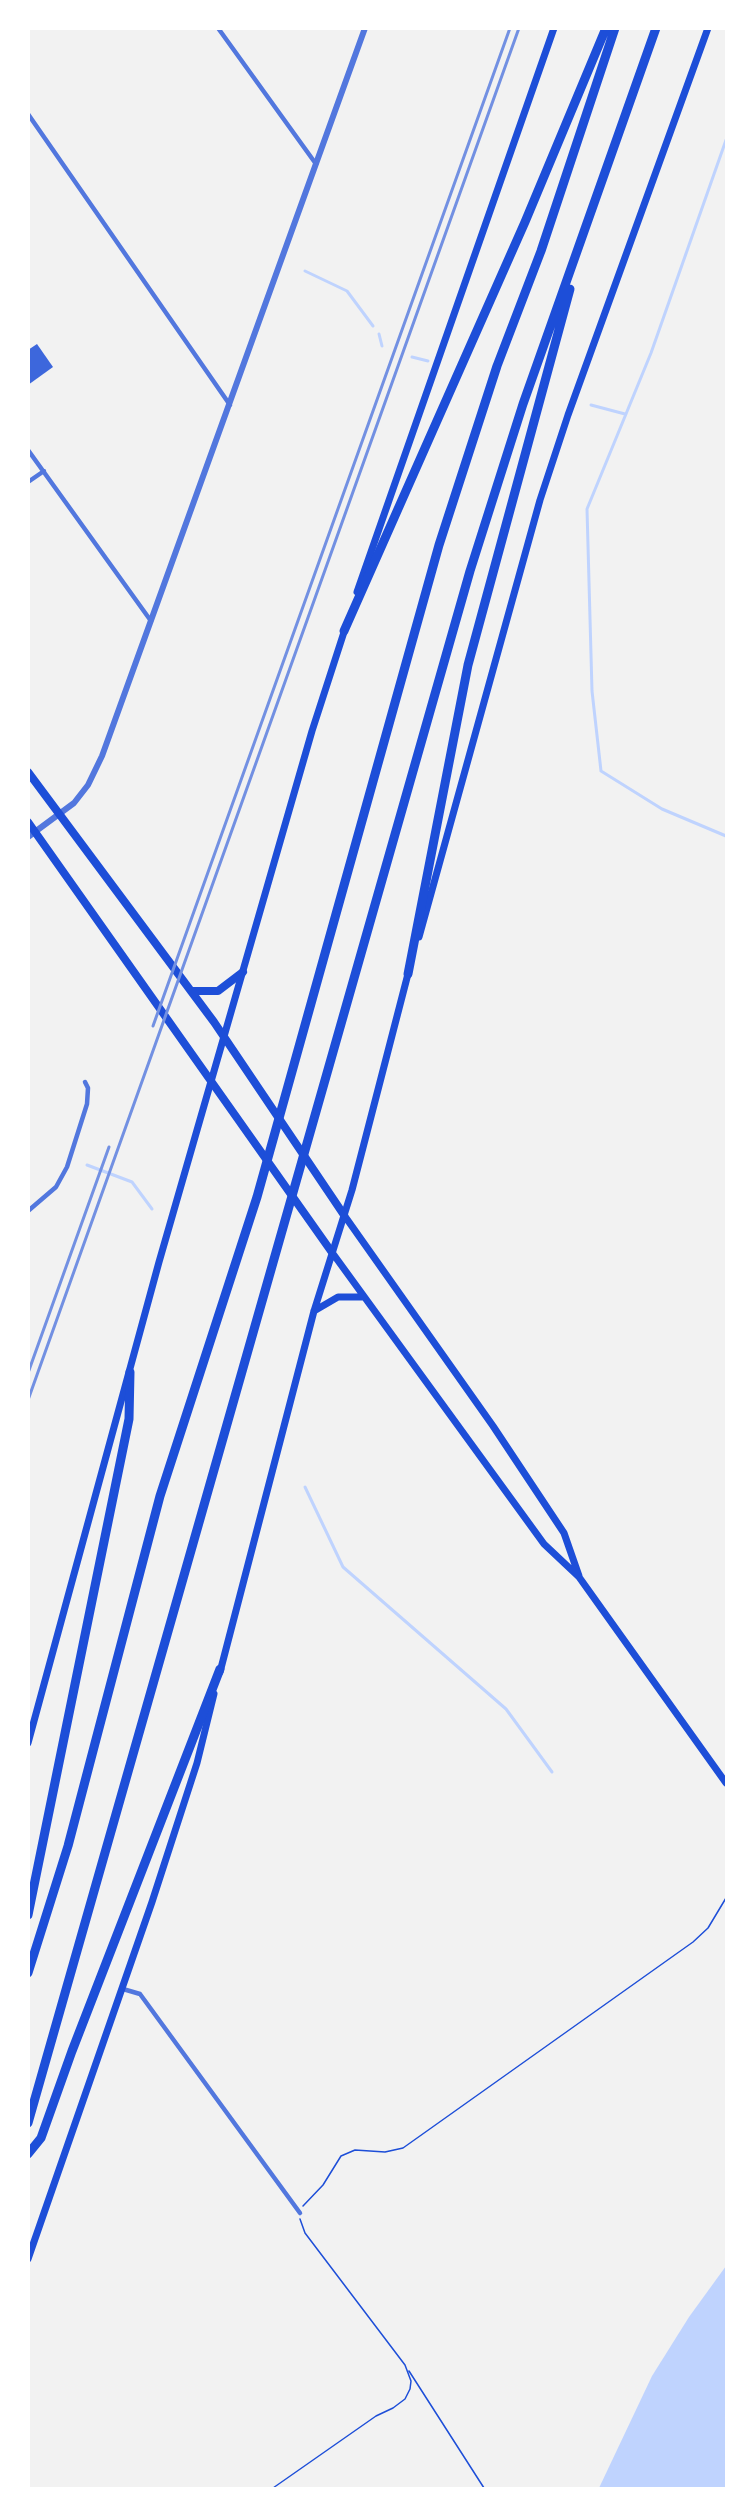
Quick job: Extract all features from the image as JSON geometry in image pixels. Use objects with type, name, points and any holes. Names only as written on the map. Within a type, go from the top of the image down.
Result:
[{"type":"highway","points":[[344,631],[521,231],[606,28]]},
{"type":"highway","points":[[28,1973],[68,1846],[160,1496],[257,1197],[439,545],[497,366],[541,251],[615,28]]},
{"type":"highway","points":[[28,2123],[466,582],[524,404],[656,28]]},
{"type":"highway","points":[[408,974],[468,665],[588,223]]},
{"type":"highway","points":[[28,1916],[129,1419],[130,1372]]},
{"type":"highway","points":[[28,2154],[41,2138],[72,2051],[220,1668]]},
{"type":"main road","points":[[28,1743],[130,1372],[312,731],[394,480],[554,28]]},
{"type":"main road","points":[[28,2259],[123,1989],[197,1763],[314,1311],[352,1190],[408,974],[540,500],[568,415],[708,28]]},
{"type":"main road","points":[[28,771],[225,1039],[344,1215],[493,1426],[564,1533],[579,1577]]},
{"type":"main road","points":[[28,822],[364,1297],[544,1544],[579,1577],[726,1783]]},
{"type":"main road","points":[[190,991],[218,992],[243,972]]},
{"type":"main road","points":[[314,1311],[338,1297],[364,1297]]},
{"type":"street","points":[[218,28],[316,164]]},
{"type":"street","points":[[28,837],[82,794],[102,756],[231,406],[365,28]]},
{"type":"street","points":[[28,114],[231,406]]},
{"type":"street","points":[[28,450],[152,623]]},
{"type":"street","points":[[28,482],[44,471]]},
{"type":"street","points":[[28,1211],[56,1187],[67,1167],[87,1104],[88,1088],[85,1082]]},
{"type":"street","points":[[123,1989],[140,1994],[300,2213]]},
{"type":"path","points":[[484,2488],[405,2365],[305,2233],[300,2223],[300,2213],[304,2204],[323,2185],[341,2156],[355,2150],[385,2152],[403,2148],[693,1942],[708,1928],[726,1898]]},
{"type":"path","points":[[273,2488],[369,2420],[405,2399],[411,2381],[405,2365]]},
{"type":"water","points":[[726,2266],[726,2488],[599,2488],[652,2376],[689,2317]]},
{"type":"building","points":[[37,344],[53,367],[28,385],[28,350]]},
{"type":"waterway","points":[[726,140],[651,353],[587,509],[592,691],[601,771],[662,809],[726,836]]},
{"type":"waterway","points":[[305,271],[347,291],[373,326]]},
{"type":"waterway","points":[[379,334],[382,346]]},
{"type":"waterway","points":[[412,357],[428,361]]},
{"type":"waterway","points":[[591,405],[625,414]]},
{"type":"waterway","points":[[87,1165],[132,1182],[152,1209]]},
{"type":"waterway","points":[[305,1487],[343,1567],[506,1709],[552,1772]]},
{"type":"railway","points":[[153,1026],[510,28]]},
{"type":"railway","points":[[28,1400],[519,28]]},
{"type":"railway","points":[[28,1373],[109,1147]]}]
